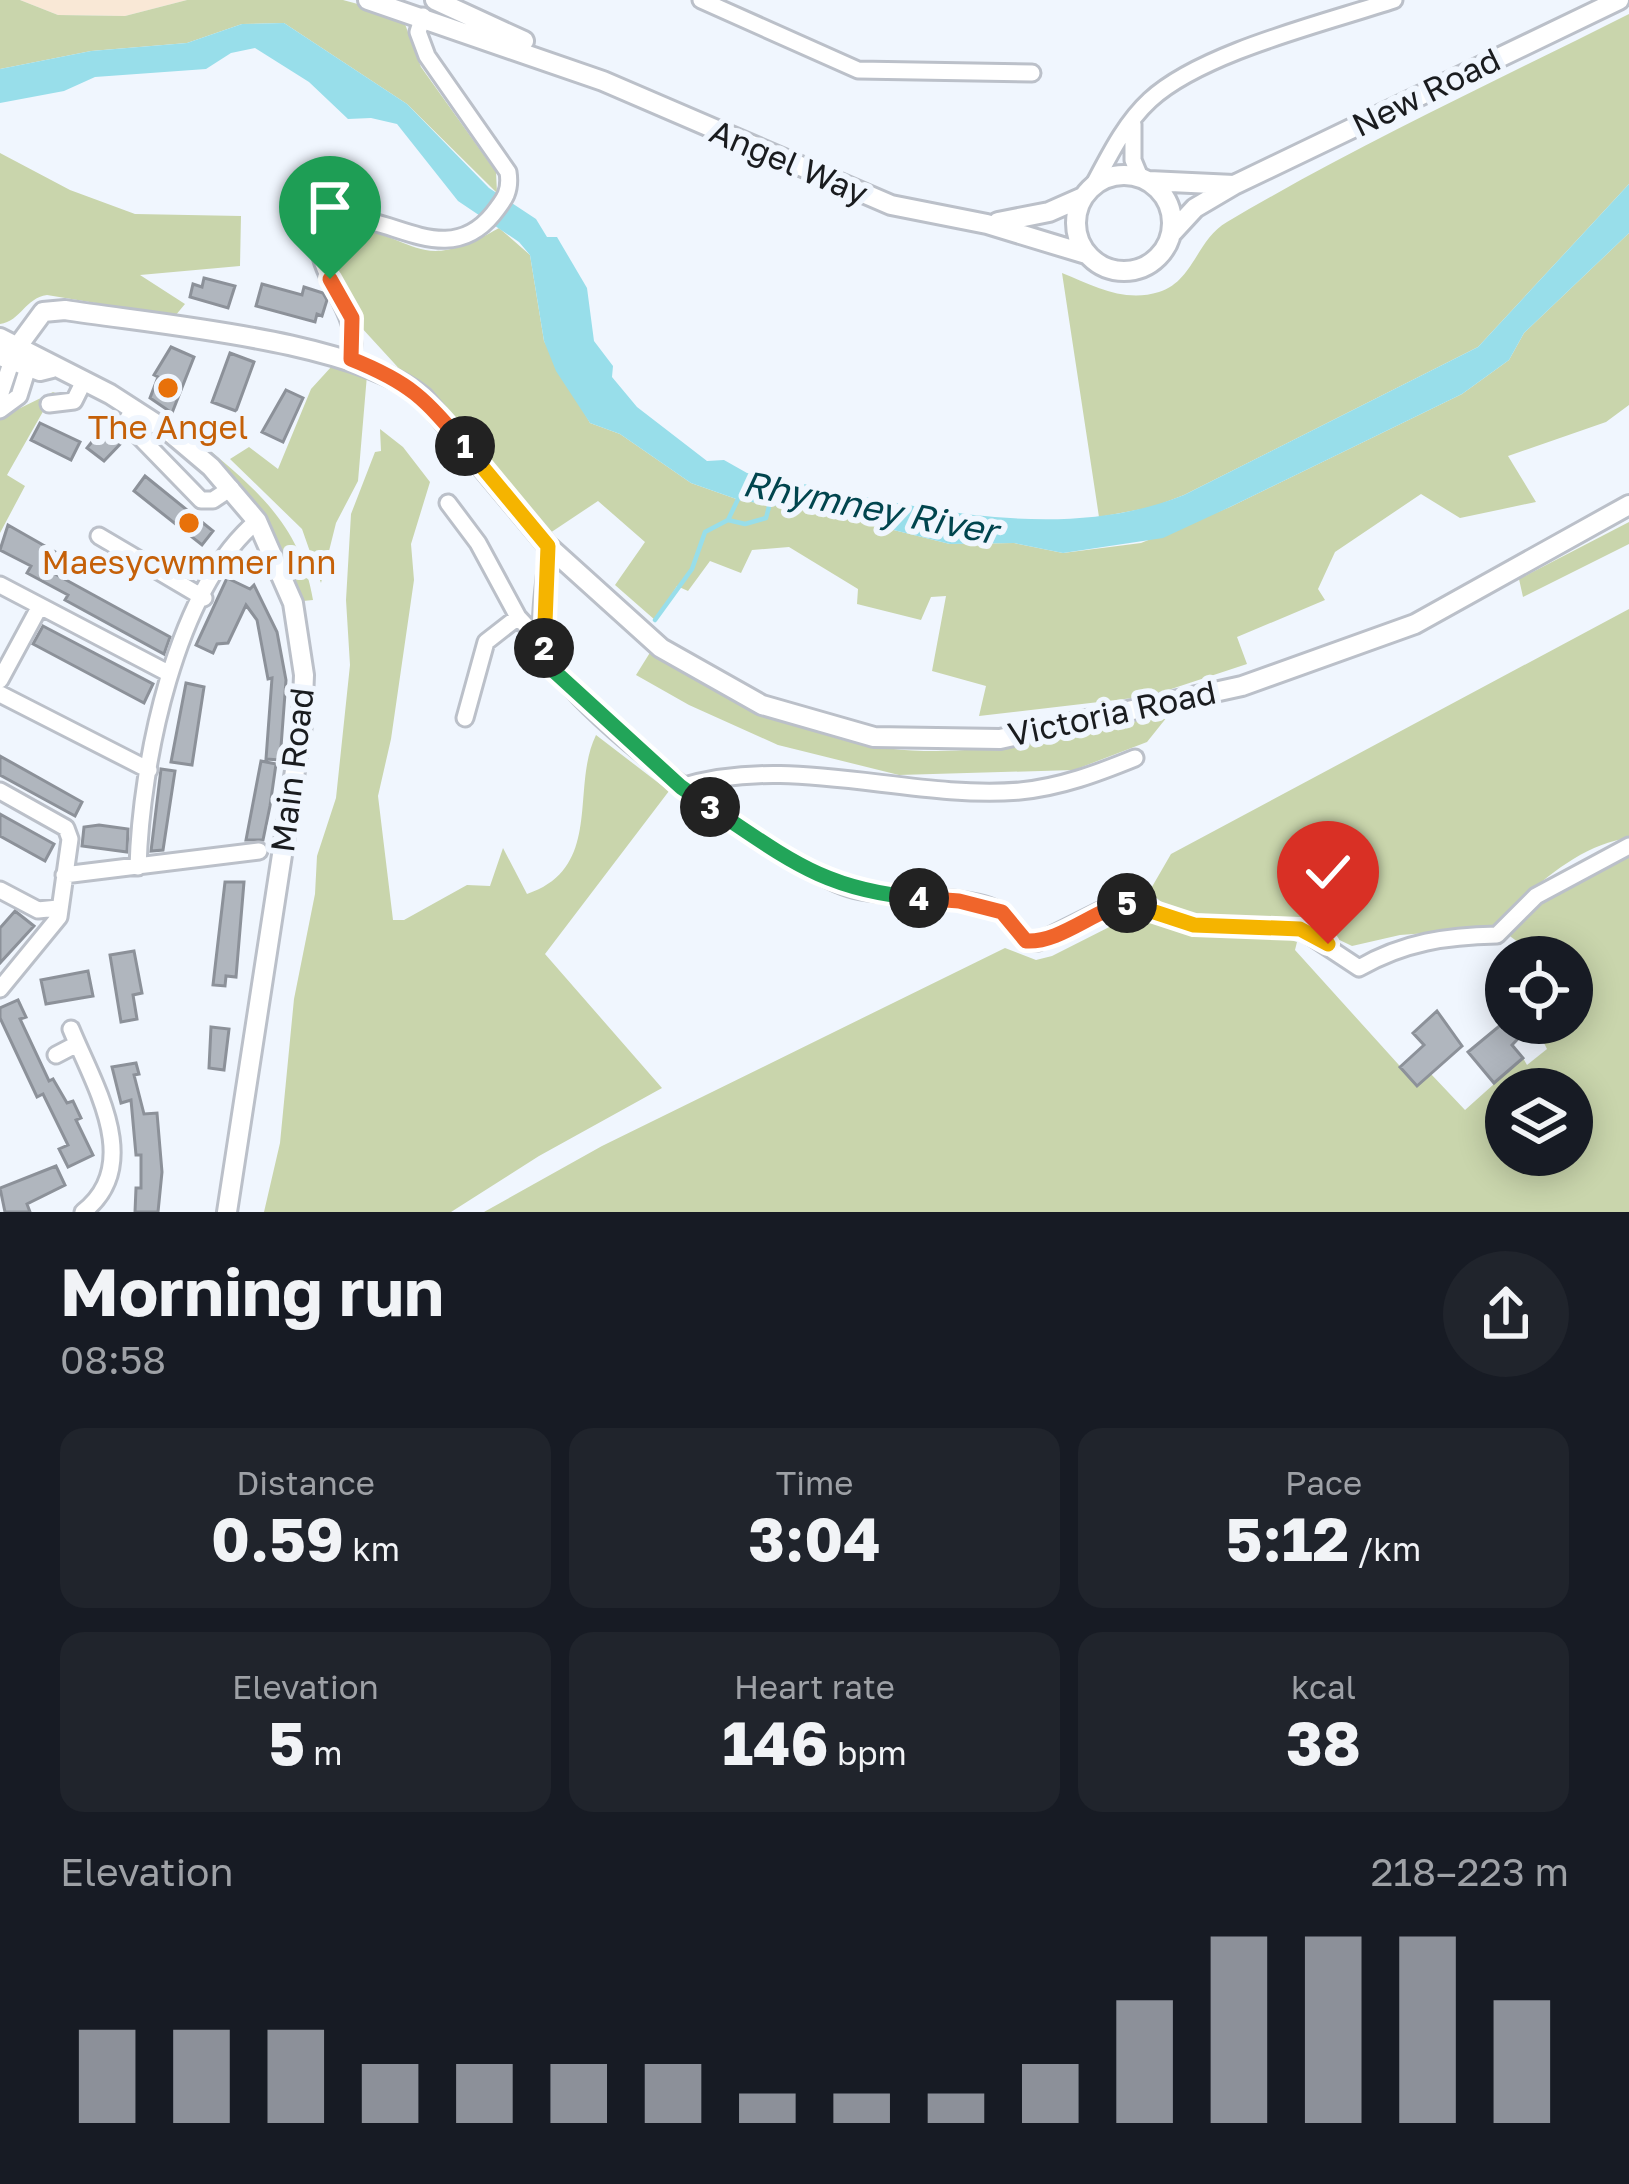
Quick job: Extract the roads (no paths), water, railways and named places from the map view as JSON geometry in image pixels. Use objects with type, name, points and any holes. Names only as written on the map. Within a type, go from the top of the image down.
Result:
[{"type":"main road","name":"Angel Way","points":[[368,0],[429,8],[891,205],[987,224],[1086,254]]},
{"type":"main road","name":"New Road","points":[[1171,234],[1195,208],[1234,185],[1619,0]]},
{"type":"main road","points":[[1120,174],[1144,179],[1168,203],[1171,234],[1156,260],[1127,271],[1098,264],[1086,254],[1076,225],[1088,191],[1120,174]]},
{"type":"main road","name":"New Road","points":[[1144,179],[1234,185]]},
{"type":"main road","name":"Angel Way","points":[[987,224],[1049,212],[1088,191]]},
{"type":"main road","points":[[17,350],[43,312],[65,310],[351,359]]},
{"type":"main road","name":"Main Road","points":[[17,350],[135,409],[172,434],[231,488],[257,521],[293,603],[305,694],[227,1212]]},
{"type":"main road","name":"Victoria Road","points":[[351,359],[400,379],[423,397],[548,546],[661,648],[762,705],[874,736],[1000,739],[1242,686],[1415,624],[1629,505]]},
{"type":"street","points":[[701,0],[858,70],[1031,73]]},
{"type":"street","points":[[1088,191],[1136,116],[1163,89],[1195,71],[1394,0]]},
{"type":"street","points":[[351,359],[352,318],[319,253],[319,232],[330,221],[345,218],[425,240],[452,239],[485,224],[508,196],[508,172],[421,45],[429,8]]},
{"type":"street","points":[[1136,116],[1130,133],[1144,179]]},
{"type":"street","points":[[0,396],[17,350]]},
{"type":"street","points":[[0,410],[19,396],[17,350]]},
{"type":"street","points":[[49,404],[74,401],[84,381]]},
{"type":"street","points":[[135,409],[129,425],[201,500],[213,500],[231,488]]},
{"type":"street","points":[[448,503],[478,543],[518,617],[543,644],[554,671],[681,787],[817,876],[853,890],[959,901],[1002,912],[1026,941],[1038,942],[1100,910],[1126,903],[1194,925],[1300,929],[1359,968],[1385,952],[1452,934],[1497,935],[1535,896],[1629,846]]},
{"type":"street","points":[[138,867],[158,704],[168,673],[226,550],[257,521]]},
{"type":"street","points":[[99,536],[204,598]]},
{"type":"street","points":[[543,644],[548,546]]},
{"type":"street","points":[[0,585],[168,673]]},
{"type":"street","points":[[0,680],[40,606]]},
{"type":"street","points":[[465,718],[486,642],[518,617]]},
{"type":"street","points":[[0,694],[149,770]]},
{"type":"street","points":[[681,787],[720,775],[760,772],[886,785],[1019,791],[1076,781],[1135,758]]},
{"type":"street","points":[[0,790],[70,833],[56,923],[0,989]]},
{"type":"street","points":[[64,875],[259,851]]},
{"type":"street","points":[[0,890],[38,910],[58,908]]},
{"type":"street","points":[[56,1054],[74,1037],[103,1102],[112,1147],[107,1185],[83,1212]]},
{"type":"water","name":"Rhymney River","points":[[284,23],[407,104],[489,188],[536,219],[547,237],[557,237],[587,288],[594,341],[613,366],[612,377],[637,407],[707,461],[724,460],[747,473],[966,514],[1077,518],[1131,511],[1184,495],[1478,347],[1629,184],[1629,233],[1524,333],[1509,360],[1462,394],[1163,538],[1063,553],[1014,543],[950,544],[829,514],[739,500],[691,483],[620,434],[590,423],[556,371],[544,341],[530,255],[519,242],[458,201],[397,124],[348,119],[309,82],[255,48],[231,53],[206,69],[95,77],[64,91],[0,103],[0,69],[91,51],[187,43],[242,24]]},
{"type":"waterway","name":"Rhymney River","points":[[655,620],[692,569],[705,532],[728,520],[740,495]]},
{"type":"waterway","name":"Rhymney River","points":[[728,520],[745,524],[766,518],[770,503]]},
{"type":"place","name":"The Angel","points":[[168,388]]},
{"type":"place","name":"Maesycwmmer Inn","points":[[189,523]]}]
